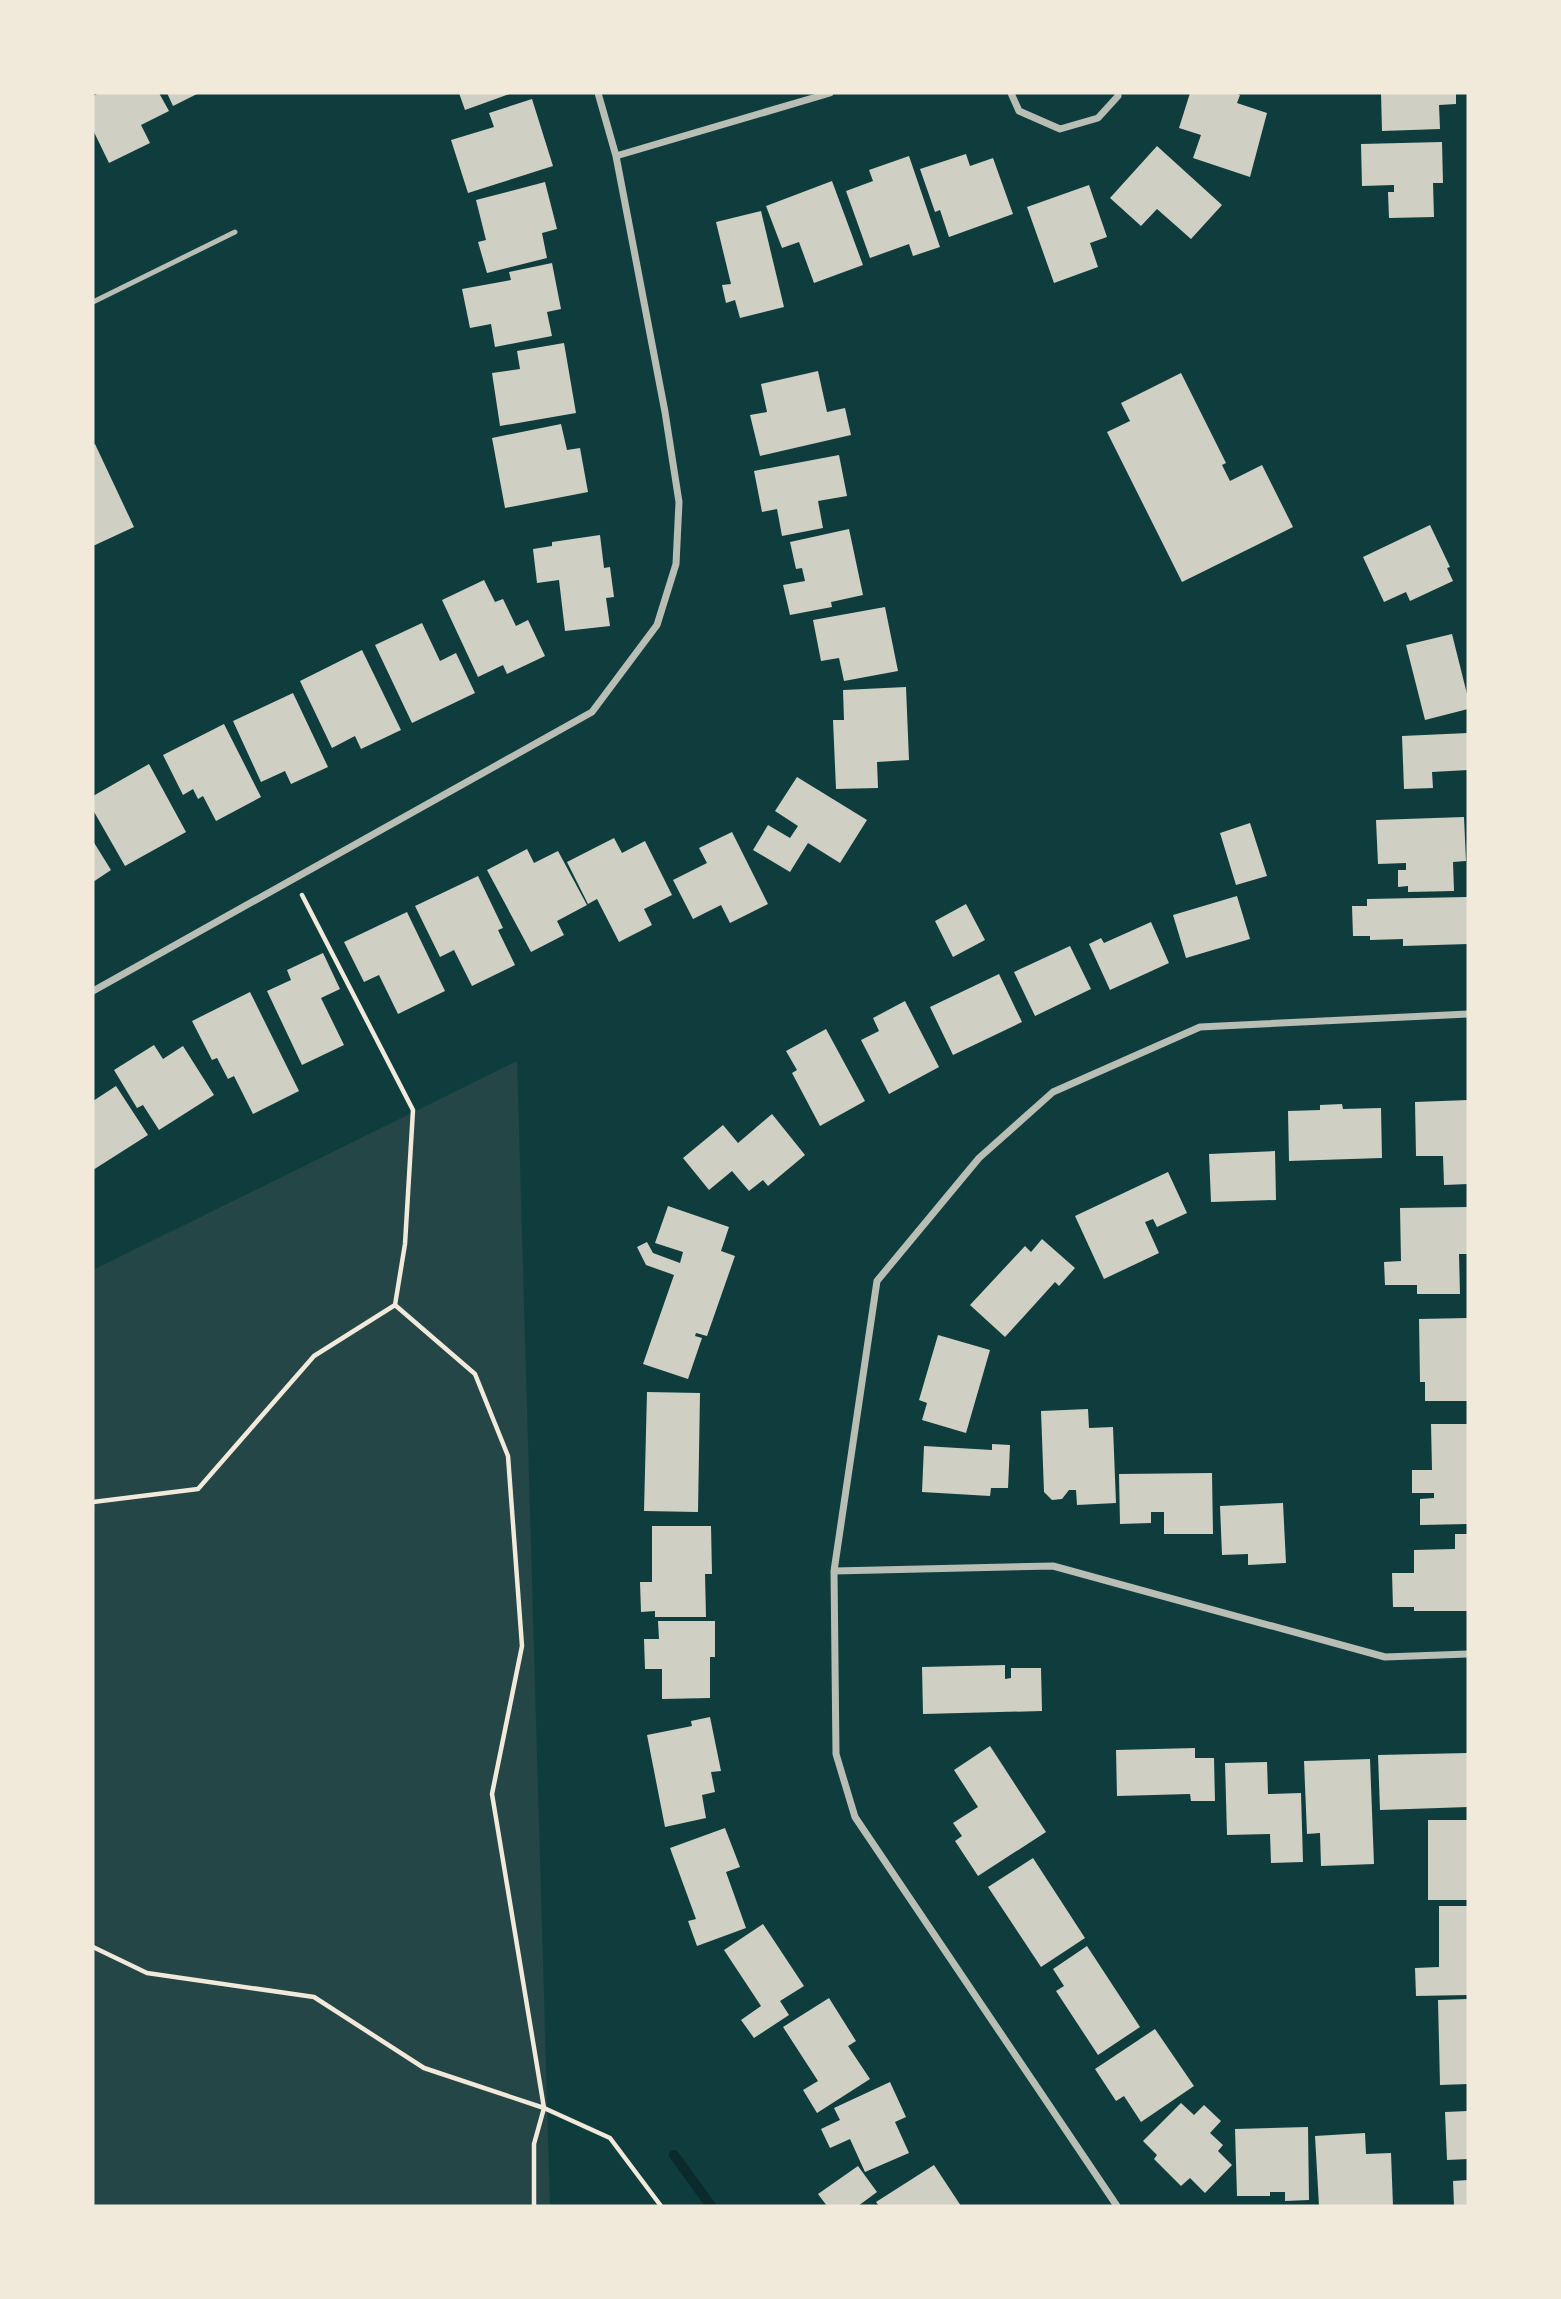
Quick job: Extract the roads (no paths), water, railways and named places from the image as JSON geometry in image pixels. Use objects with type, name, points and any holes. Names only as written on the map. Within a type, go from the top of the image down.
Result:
[{"type":"street","points":[[93,991],[592,712],[657,625],[676,564],[679,502],[617,156],[598,93]]},
{"type":"street","points":[[617,156],[830,93]]},
{"type":"street","points":[[1012,93],[1020,111],[1060,129],[1098,118],[1118,93]]},
{"type":"street","points":[[1117,2206],[855,1817],[836,1754],[835,1572],[877,1281],[979,1158],[1053,1092],[1200,1027],[1468,1014]]},
{"type":"street","points":[[835,1572],[1053,1566],[1385,1657],[1468,1654]]},
{"type":"lane","points":[[93,302],[236,232]]},
{"type":"waterway","points":[[674,2155],[711,2206]]}]
